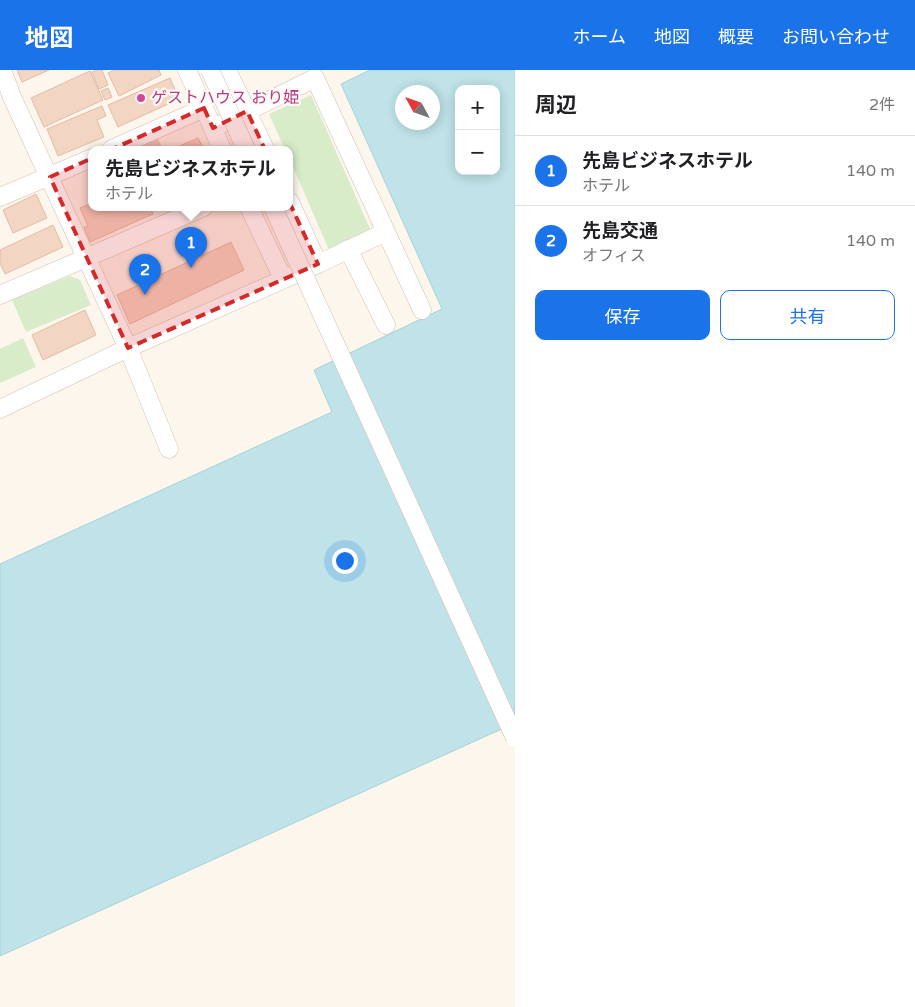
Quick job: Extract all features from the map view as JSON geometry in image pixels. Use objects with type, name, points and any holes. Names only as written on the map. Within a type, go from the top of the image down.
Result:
[{"type":"street","points":[[2,70],[6,100],[50,177],[128,348],[169,449]]},
{"type":"street","points":[[188,70],[221,146]]},
{"type":"street","points":[[210,70],[245,146]]},
{"type":"street","points":[[228,70],[264,146]]},
{"type":"street","points":[[212,128],[315,78],[422,310]]},
{"type":"street","points":[[119,146],[204,108]]},
{"type":"street","points":[[0,197],[88,160]]},
{"type":"street","points":[[293,209],[318,264]]},
{"type":"street","points":[[0,295],[195,211]]},
{"type":"street","points":[[251,211],[283,279]]},
{"type":"street","points":[[274,211],[515,738]]},
{"type":"street","points":[[0,409],[128,348],[386,232]]},
{"type":"street","points":[[348,249],[386,325]]},
{"type":"highlighted area","points":[[204,108],[213,128],[247,111],[318,264],[128,348],[50,177]]},
{"type":"green space","points":[[311,95],[371,231],[329,250],[293,167],[293,146],[284,146],[269,114]]},
{"type":"green space","points":[[70,276],[80,280],[91,305],[26,332],[12,300]]},
{"type":"green space","points":[[23,338],[36,367],[0,383],[0,349]]},
{"type":"water","points":[[370,70],[515,70],[515,723],[0,956],[0,564],[332,412],[314,370],[442,309],[341,84]]},
{"type":"building","points":[[17,70],[49,70],[22,82]]},
{"type":"building","points":[[102,70],[108,85],[99,89],[92,72]]},
{"type":"building","points":[[115,70],[159,70],[161,75],[119,96],[108,73]]},
{"type":"building","points":[[90,71],[103,100],[44,127],[31,98]]},
{"type":"building","points":[[170,78],[179,99],[118,127],[108,105]]},
{"type":"building","points":[[108,88],[112,97],[105,100],[101,91]]},
{"type":"building","points":[[102,106],[106,116],[97,120],[104,137],[58,156],[47,129]]},
{"type":"building","points":[[156,137],[160,146],[136,146]]},
{"type":"building","points":[[198,138],[202,146],[180,146]]},
{"type":"building","points":[[36,194],[47,218],[13,233],[3,210]]},
{"type":"building","points":[[88,205],[88,211],[152,211],[153,214],[90,242],[84,227],[88,226],[80,208]]},
{"type":"building","points":[[53,225],[63,247],[5,274],[0,263],[0,250]]},
{"type":"building","points":[[231,242],[244,270],[130,324],[117,295]]},
{"type":"building","points":[[85,310],[96,335],[43,360],[32,335]]},
{"type":"place","name":"ゲストハウス おり姫","points":[[141,98]]},
{"type":"place","name":"先島ビジネスホテル","points":[[191,268]]},
{"type":"place","name":"先島交通","points":[[145,295]]}]
